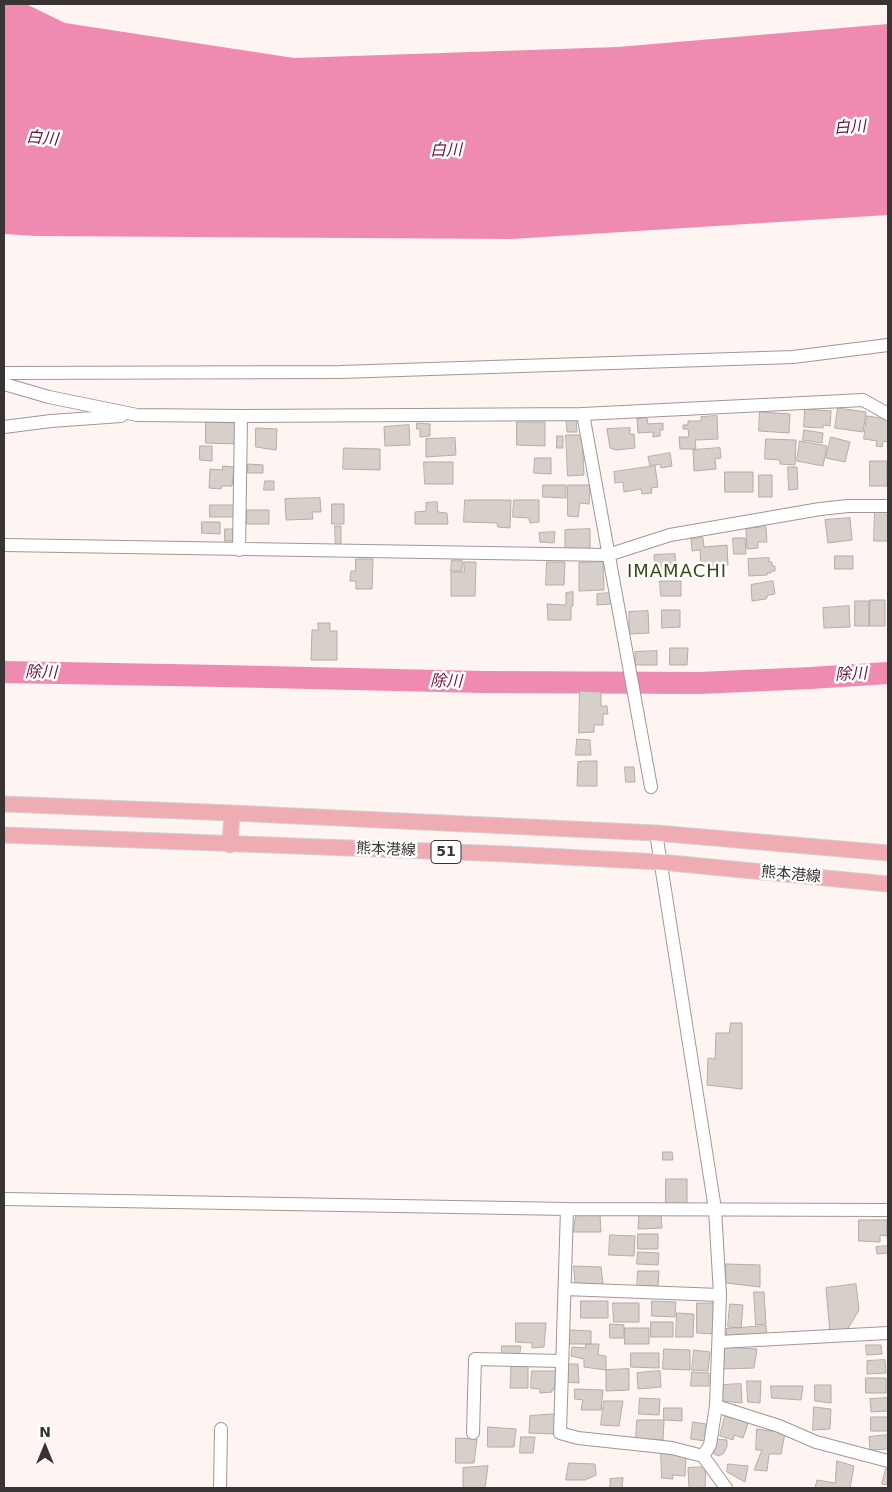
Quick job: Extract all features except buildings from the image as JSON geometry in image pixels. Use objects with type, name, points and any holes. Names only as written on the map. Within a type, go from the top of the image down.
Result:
[{"type":"main road","name":"熊本港線","points":[[4,804],[232,812],[656,833],[888,853]]},
{"type":"main road","points":[[230,844],[232,812]]},
{"type":"main road","name":"熊本港線","points":[[4,835],[508,854],[660,862],[888,884]]},
{"type":"street","points":[[4,373],[340,372],[793,357],[888,345]]},
{"type":"street","points":[[4,384],[49,397],[137,415]]},
{"type":"street","points":[[4,428],[51,421],[137,415],[583,414],[864,400],[888,414]]},
{"type":"street","points":[[583,414],[651,787]]},
{"type":"street","points":[[239,550],[241,416]]},
{"type":"street","points":[[4,544],[239,550],[608,555],[670,535],[820,509],[848,506],[888,506]]},
{"type":"street","points":[[656,833],[715,1209],[720,1295],[716,1406],[710,1445],[703,1456]]},
{"type":"street","points":[[4,1198],[567,1209],[888,1210]]},
{"type":"street","points":[[567,1209],[560,1433],[578,1438],[672,1448],[703,1456],[726,1488]]},
{"type":"street","points":[[564,1289],[720,1295]]},
{"type":"street","points":[[718,1342],[888,1333]]},
{"type":"street","points":[[474,1433],[475,1359],[562,1361]]},
{"type":"street","points":[[716,1406],[779,1426],[816,1442],[888,1461]]},
{"type":"street","points":[[220,1488],[221,1429]]},
{"type":"water","name":"白川","points":[[4,4],[26,4],[65,23],[294,58],[618,47],[888,24],[888,215],[512,239],[36,236],[4,234]]},
{"type":"waterway","name":"除川","points":[[4,672],[483,682],[699,683],[888,673]]},
{"type":"district","name":"IMAMACHI","points":[[677,572]]}]
